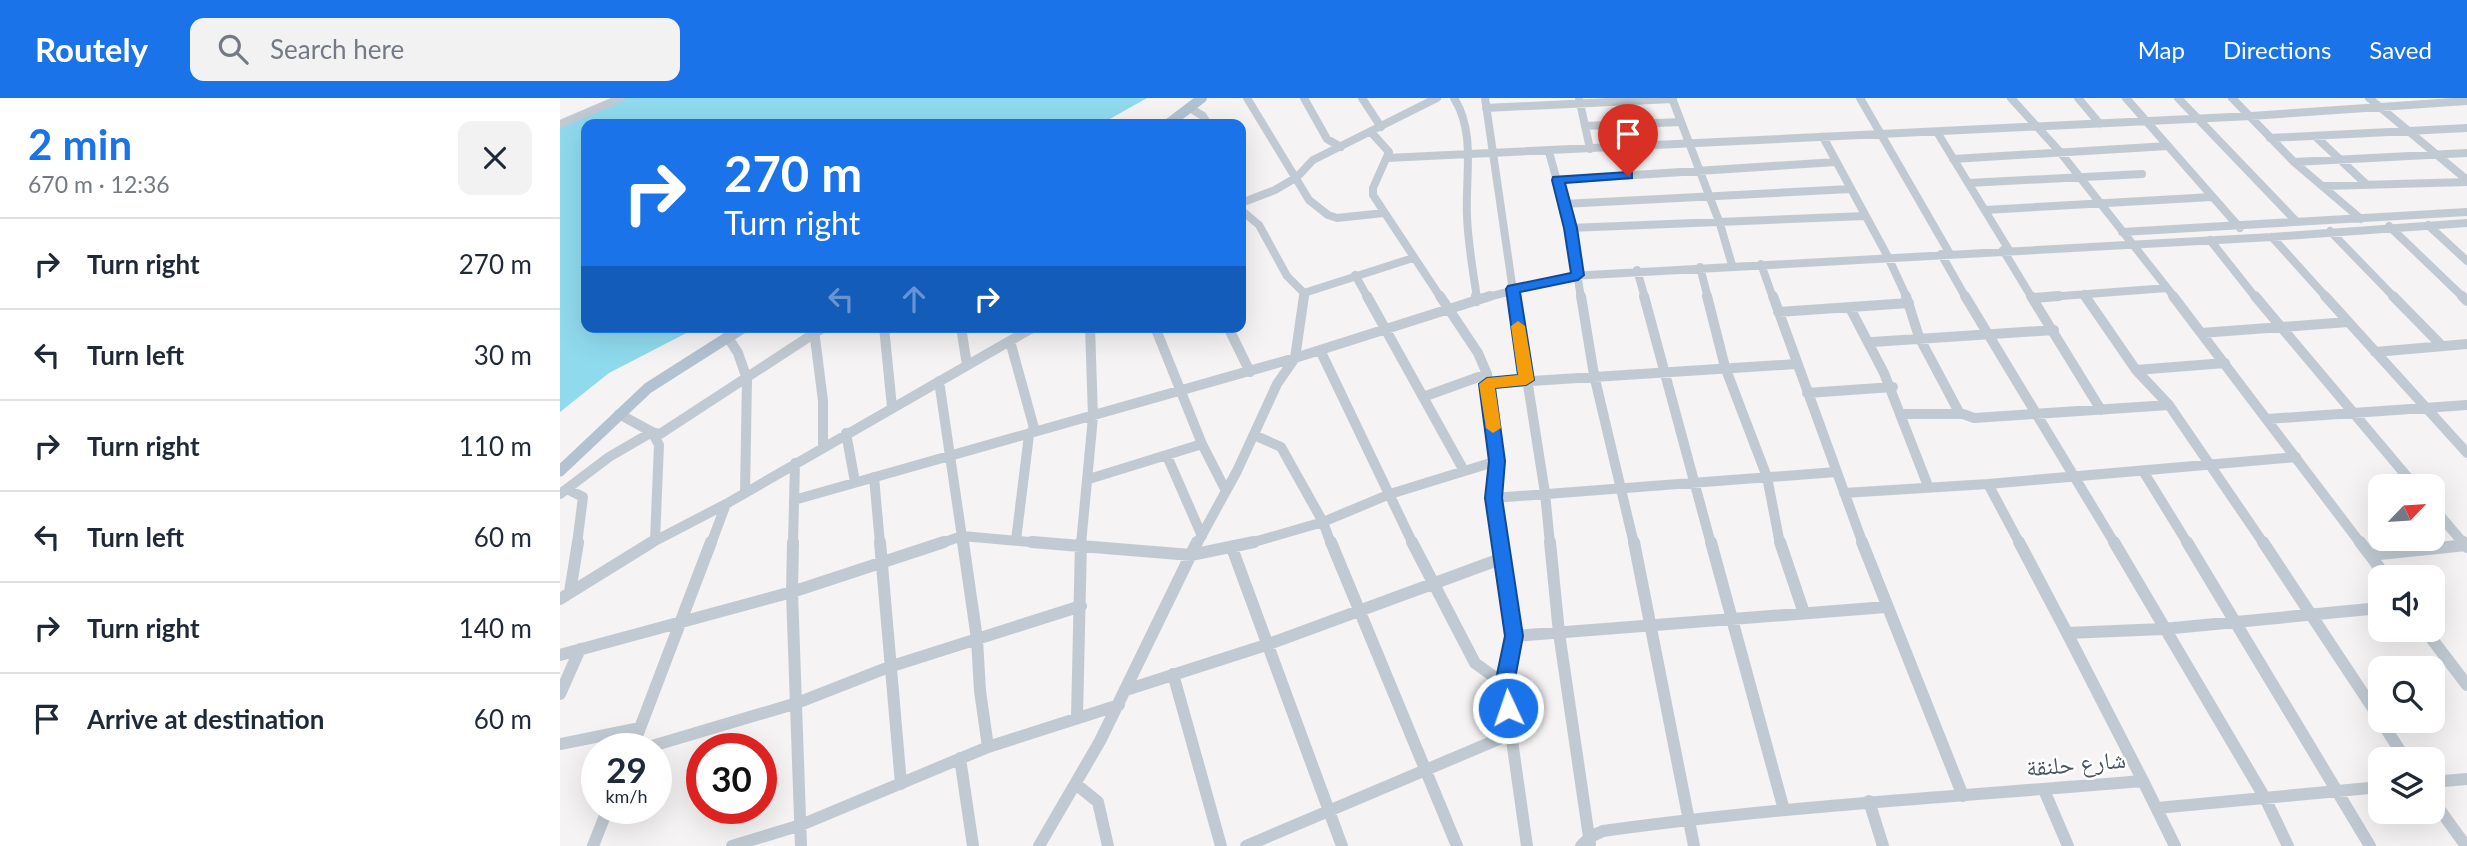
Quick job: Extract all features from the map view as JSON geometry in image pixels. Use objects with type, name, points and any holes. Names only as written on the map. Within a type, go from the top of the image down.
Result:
[{"type":"main road","points":[[1175,119],[1202,98]]},
{"type":"main road","points":[[560,471],[648,388],[733,333]]},
{"type":"street","points":[[560,124],[621,98]]},
{"type":"street","points":[[1247,98],[1297,177],[1305,196],[1332,217],[1384,213]]},
{"type":"street","points":[[1304,98],[1327,139],[1341,147]]},
{"type":"street","points":[[1362,98],[1387,149],[1387,158],[1373,192],[1413,258],[1478,353],[1487,379],[1497,461],[1493,498],[1514,636],[1504,684],[1527,846]]},
{"type":"street","points":[[1246,200],[1275,190],[1297,177],[1308,163],[1376,130],[1424,100],[1437,98]]},
{"type":"street","points":[[1454,98],[1463,114],[1467,155],[1466,218],[1477,300]]},
{"type":"street","points":[[1587,843],[1559,633],[1545,493],[1485,103],[1673,98],[1720,224],[1732,265]]},
{"type":"street","points":[[1860,98],[1946,254],[1986,334],[2038,414],[2265,798],[2288,846]]},
{"type":"street","points":[[2011,98],[2060,152],[2133,244],[2378,565]]},
{"type":"street","points":[[2078,98],[2100,124]]},
{"type":"street","points":[[2126,98],[2250,237]]},
{"type":"street","points":[[2178,98],[2297,222]]},
{"type":"street","points":[[2232,98],[2294,162],[2361,219]]},
{"type":"street","points":[[2369,98],[2467,181]]},
{"type":"street","points":[[1387,158],[2198,119],[2381,108],[2461,100]]},
{"type":"street","points":[[1579,101],[1590,149]]},
{"type":"street","points":[[1190,108],[1205,119]]},
{"type":"street","points":[[1585,126],[1681,122]]},
{"type":"street","points":[[2270,138],[2467,128]]},
{"type":"street","points":[[1937,132],[2101,410]]},
{"type":"street","points":[[2315,136],[2366,184]]},
{"type":"street","points":[[1823,137],[1888,257],[1909,303],[1919,337],[1960,414]]},
{"type":"street","points":[[1954,159],[2168,146]]},
{"type":"street","points":[[1549,152],[1570,228],[1594,375],[1622,488],[1694,846]]},
{"type":"street","points":[[2294,162],[2467,153]]},
{"type":"street","points":[[1558,180],[1836,162]]},
{"type":"street","points":[[1968,183],[2142,174]]},
{"type":"street","points":[[2325,186],[2467,181]]},
{"type":"street","points":[[1563,204],[1850,189]]},
{"type":"street","points":[[1985,210],[2097,201],[2212,197]]},
{"type":"street","points":[[1246,208],[1259,225],[1287,276],[1304,293]]},
{"type":"street","points":[[2122,232],[2467,212]]},
{"type":"street","points":[[1570,228],[1865,216]]},
{"type":"street","points":[[794,499],[1250,372],[1512,289],[1578,275],[2272,237],[2389,226],[2467,223]]},
{"type":"street","points":[[2428,225],[2467,261]]},
{"type":"street","points":[[2389,226],[2466,299]]},
{"type":"street","points":[[2330,231],[2442,346]]},
{"type":"street","points":[[2272,237],[2467,453]]},
{"type":"street","points":[[2210,240],[2279,327],[2405,474]]},
{"type":"street","points":[[1304,293],[1413,258]]},
{"type":"street","points":[[1761,264],[1886,607],[1963,796]]},
{"type":"street","points":[[1700,267],[1725,367],[1767,477],[1782,551],[1804,613]]},
{"type":"street","points":[[1637,270],[1667,371],[1731,620],[1784,810]]},
{"type":"street","points":[[1355,275],[1464,469]]},
{"type":"street","points":[[2034,298],[2167,288]]},
{"type":"street","points":[[1040,846],[1077,785],[1119,705],[1191,555],[1254,435],[1280,375],[1295,358],[1304,293]]},
{"type":"street","points":[[2084,294],[2136,370],[2169,405],[2368,700]]},
{"type":"street","points":[[1778,312],[1909,303]]},
{"type":"street","points":[[1850,308],[1872,342],[1893,387],[1927,486]]},
{"type":"street","points":[[2201,333],[2348,322]]},
{"type":"street","points":[[1872,342],[2054,330]]},
{"type":"street","points":[[620,414],[660,434],[747,379],[811,333]]},
{"type":"street","points":[[814,333],[824,401],[822,447]]},
{"type":"street","points":[[885,333],[892,407]]},
{"type":"street","points":[[962,333],[967,365]]},
{"type":"street","points":[[565,595],[655,540],[726,505],[846,433],[1023,333]]},
{"type":"street","points":[[1077,717],[1081,546],[1093,417],[1090,333]]},
{"type":"street","points":[[1157,333],[1202,444],[1226,491]]},
{"type":"street","points":[[1231,333],[1250,372]]},
{"type":"street","points":[[727,336],[738,353],[747,379],[745,493]]},
{"type":"street","points":[[1010,341],[1034,428],[1029,435],[1016,540]]},
{"type":"street","points":[[2375,352],[2467,344]]},
{"type":"street","points":[[1320,350],[1432,584],[1475,663],[1504,684]]},
{"type":"street","points":[[2136,370],[2225,363]]},
{"type":"street","points":[[1423,397],[1487,379],[1526,380],[1797,364]]},
{"type":"street","points":[[939,382],[977,639],[979,691],[988,747]]},
{"type":"street","points":[[1807,393],[1893,387]]},
{"type":"street","points":[[1901,414],[1960,414],[1974,418],[2169,405]]},
{"type":"street","points":[[2267,419],[2467,405]]},
{"type":"street","points":[[564,491],[609,457],[652,432]]},
{"type":"street","points":[[652,432],[660,452],[655,540]]},
{"type":"street","points":[[846,433],[855,482]]},
{"type":"street","points":[[1254,435],[1281,447],[1322,522],[1357,612],[1457,846]]},
{"type":"street","points":[[1089,479],[1202,444]]},
{"type":"street","points":[[1167,456],[1202,536]]},
{"type":"street","points":[[1844,493],[1988,484],[2296,457]]},
{"type":"street","points":[[560,655],[648,629],[678,624],[792,593],[962,537],[1191,555],[1232,548],[1322,522],[1390,494],[1497,461]]},
{"type":"street","points":[[795,463],[792,593],[801,846]]},
{"type":"street","points":[[2143,471],[2237,621],[2370,846]]},
{"type":"street","points":[[1493,498],[1836,472]]},
{"type":"street","points":[[874,477],[901,784]]},
{"type":"street","name":"شارع حلنقة","points":[[1587,843],[1618,828],[1689,819],[1869,801],[2143,781],[1988,484]]},
{"type":"street","points":[[564,491],[583,497],[565,595]]},
{"type":"street","points":[[638,733],[726,505]]},
{"type":"street","points":[[2445,521],[2467,546]]},
{"type":"street","points":[[2371,555],[2467,546]]},
{"type":"street","points":[[1232,548],[1342,846]]},
{"type":"street","points":[[1126,690],[1266,645],[1503,558]]},
{"type":"street","points":[[672,740],[797,704],[889,667],[1081,606]]},
{"type":"street","points":[[1514,636],[1886,607]]},
{"type":"street","points":[[2067,633],[2163,629],[2368,609]]},
{"type":"street","points":[[2434,642],[2467,685]]},
{"type":"street","points":[[560,694],[580,649]]},
{"type":"street","points":[[1173,674],[1221,846]]},
{"type":"street","points":[[732,846],[800,825],[988,747],[1119,705]]},
{"type":"street","points":[[560,744],[640,728]]},
{"type":"street","points":[[1246,846],[1513,733]]},
{"type":"street","points":[[960,758],[974,846]]},
{"type":"street","points":[[2445,781],[2467,779]]},
{"type":"street","points":[[2143,781],[2175,846]]},
{"type":"street","points":[[1077,785],[1098,802],[1108,846]]},
{"type":"street","points":[[2157,808],[2368,788]]},
{"type":"street","points":[[2044,790],[2068,846]]},
{"type":"street","points":[[1869,801],[1883,846]]},
{"type":"street","points":[[2445,817],[2466,846]]},
{"type":"street","points":[[593,846],[602,824]]},
{"type":"water","points":[[625,98],[1147,98],[1110,119],[581,119],[581,333],[686,333],[609,373],[560,412],[560,125]]},
{"type":"slow traffic","points":[[1493,428],[1487,384],[1526,380],[1518,326]]},
{"type":"route","points":[[1508,708],[1504,684],[1514,636],[1493,498],[1497,461],[1487,384],[1526,380],[1512,289],[1578,275],[1558,180],[1628,176]]}]
